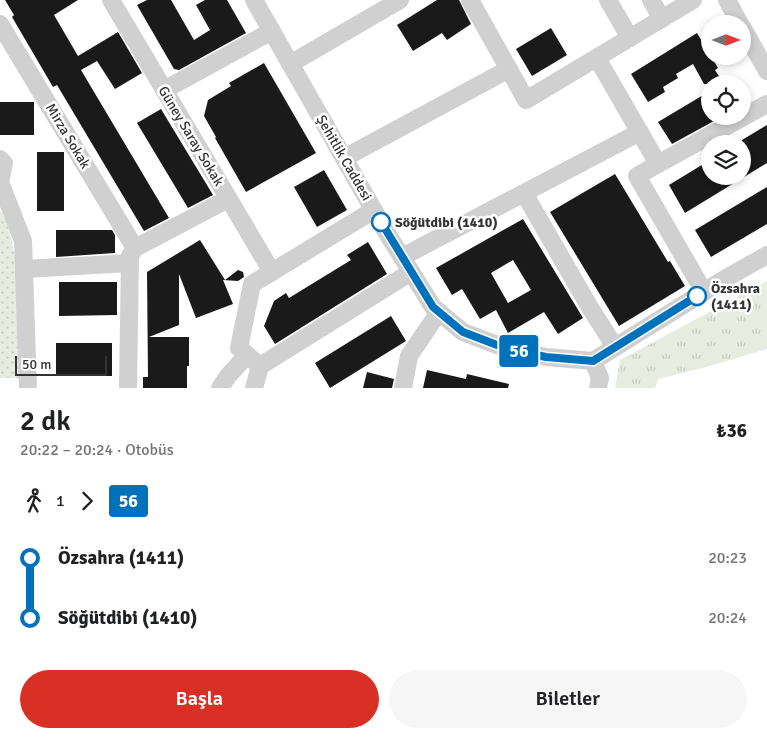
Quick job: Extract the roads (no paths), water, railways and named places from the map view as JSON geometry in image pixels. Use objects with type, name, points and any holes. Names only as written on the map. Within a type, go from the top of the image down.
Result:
[{"type":"street","name":"Güney Saray Sokak","points":[[111,0],[272,272]]},
{"type":"street","name":"Şehitlik Caddesi","points":[[254,0],[374,210],[433,307],[463,332],[505,348],[546,357],[593,361]]},
{"type":"street","points":[[290,64],[400,0]]},
{"type":"street","points":[[470,0],[526,100],[693,0]]},
{"type":"street","points":[[608,0],[630,38]]},
{"type":"street","points":[[651,0],[662,19]]},
{"type":"street","points":[[727,0],[735,15]]},
{"type":"street","name":"Mirza Sokak","points":[[0,24],[132,255]]},
{"type":"street","points":[[164,90],[272,31]]},
{"type":"street","points":[[751,38],[762,52],[767,71]]},
{"type":"street","points":[[597,58],[658,164]]},
{"type":"street","points":[[344,158],[509,69]]},
{"type":"street","points":[[704,292],[638,176],[767,104]]},
{"type":"street","points":[[402,257],[640,132]]},
{"type":"street","points":[[0,159],[4,164],[0,182],[23,242],[28,388]]},
{"type":"street","points":[[524,193],[615,347]]},
{"type":"street","points":[[24,269],[132,255],[228,199]]},
{"type":"street","points":[[254,388],[253,361],[239,348],[252,284],[374,210]]},
{"type":"street","points":[[128,388],[132,255]]},
{"type":"street","points":[[598,388],[600,378],[593,361],[767,255]]},
{"type":"street","points":[[220,388],[228,376],[411,272]]},
{"type":"street","points":[[402,388],[409,356],[439,312]]},
{"type":"place","name":"Söğütdibi (1410)","points":[[381,222]]},
{"type":"place","name":"Özsahra (1411)","points":[[697,296]]}]
